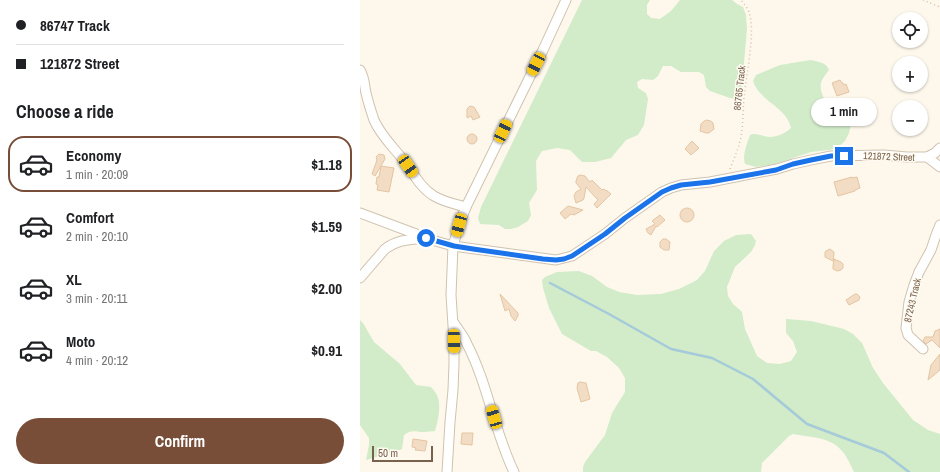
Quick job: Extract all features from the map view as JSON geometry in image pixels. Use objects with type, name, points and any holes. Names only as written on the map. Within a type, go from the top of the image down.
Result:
[{"type":"street","points":[[447,472],[453,390],[454,348],[451,295],[454,246],[459,225],[466,207],[566,0]]},
{"type":"street","points":[[360,70],[364,77],[366,92],[375,122],[380,131],[401,156],[417,179],[425,189],[434,196],[445,202],[466,207]]},
{"type":"street","name":"121872 Street","points":[[360,213],[426,238],[454,246],[556,260],[572,256],[662,192],[681,185],[710,182],[776,170],[799,162],[831,156],[884,155],[927,157],[935,153],[940,148]]},
{"type":"street","points":[[927,157],[940,167]]},
{"type":"street","name":"87243 Track","points":[[923,349],[908,335],[906,328],[914,286],[919,272],[931,250],[940,225]]},
{"type":"street","points":[[360,277],[389,245],[402,240],[426,238]]},
{"type":"street","points":[[453,322],[467,342],[474,359],[487,394],[500,437],[514,472]]},
{"type":"path","name":"86765 Track","points":[[726,178],[737,152],[741,137],[751,40],[750,13],[741,0]]},
{"type":"path","points":[[923,0],[940,7]]},
{"type":"green space","points":[[582,0],[650,0],[647,5],[647,14],[651,18],[660,19],[671,11],[680,0],[732,0],[743,7],[746,15],[747,29],[741,96],[736,99],[710,91],[706,87],[704,75],[699,72],[681,72],[671,66],[663,66],[658,76],[653,80],[642,79],[637,82],[638,88],[646,93],[648,99],[644,125],[638,135],[626,140],[611,158],[595,162],[582,162],[570,150],[557,148],[542,151],[536,161],[537,190],[529,203],[531,215],[528,221],[511,229],[505,229],[499,225],[480,224],[478,218],[481,207]]},
{"type":"green space","points":[[811,60],[824,64],[828,67],[829,70],[822,81],[821,91],[830,107],[851,124],[845,141],[836,149],[811,152],[775,164],[756,167],[745,164],[744,154],[750,135],[755,134],[773,137],[787,132],[791,128],[788,121],[779,109],[756,88],[753,81],[756,75],[780,65]]},
{"type":"green space","points":[[751,234],[756,241],[755,245],[751,252],[735,267],[727,287],[728,296],[733,304],[742,312],[745,329],[757,356],[767,363],[780,364],[791,361],[797,352],[793,341],[786,333],[786,319],[811,321],[844,329],[853,334],[862,343],[873,368],[883,383],[913,420],[928,430],[940,434],[940,472],[854,472],[845,455],[831,442],[819,438],[793,434],[789,436],[762,463],[761,472],[583,472],[585,462],[605,435],[612,413],[625,392],[625,378],[619,368],[607,357],[596,351],[591,351],[562,334],[549,308],[542,280],[545,277],[557,272],[579,271],[592,276],[607,287],[619,292],[637,295],[661,294],[679,289],[697,280],[705,271],[714,251],[724,241],[736,235]]},
{"type":"green space","points":[[360,320],[374,342],[400,364],[416,385],[431,387],[439,401],[438,419],[435,431],[409,432],[404,435],[402,449],[366,460],[369,438],[360,425]]},
{"type":"building","points":[[840,80],[844,85],[846,84],[849,92],[837,96],[832,83]]},
{"type":"building","points":[[470,106],[474,107],[480,117],[473,120],[471,116],[467,118],[467,109]]},
{"type":"building","points":[[706,120],[713,123],[714,129],[709,133],[700,131],[701,124]]},
{"type":"building","points":[[470,134],[474,134],[476,135],[476,143],[470,144],[467,141],[467,137]]},
{"type":"building","points":[[692,141],[699,148],[691,155],[685,149]]},
{"type":"building","points":[[379,154],[384,155],[385,159],[375,176],[372,174],[377,160],[376,157]]},
{"type":"building","points":[[381,166],[394,168],[389,192],[377,190],[377,177],[379,177]]},
{"type":"building","points":[[580,175],[585,176],[590,182],[592,180],[602,190],[604,189],[611,194],[597,208],[594,204],[598,200],[586,187],[583,200],[576,203],[574,196],[576,192],[581,189],[576,181]]},
{"type":"building","points":[[857,177],[860,188],[838,196],[834,182]]},
{"type":"building","points":[[568,206],[583,210],[574,215],[571,214],[565,219],[560,213]]},
{"type":"building","points":[[687,208],[692,210],[694,215],[692,220],[687,222],[682,220],[680,215],[682,210]]},
{"type":"building","points":[[660,215],[665,220],[657,227],[656,226],[651,235],[646,229],[655,224],[652,221]]},
{"type":"building","points":[[663,239],[670,242],[669,250],[664,250],[660,247],[660,242]]},
{"type":"building","points":[[830,249],[834,252],[833,261],[825,257],[825,252]]},
{"type":"building","points":[[834,259],[843,264],[843,268],[841,270],[837,271],[833,269]]},
{"type":"building","points":[[500,294],[518,313],[515,321],[511,316],[509,309],[505,311]]},
{"type":"building","points":[[855,294],[860,297],[859,300],[849,305],[846,300]]},
{"type":"building","points":[[940,329],[940,348],[932,340],[926,344],[923,341],[925,337],[933,337],[935,331]]},
{"type":"building","points":[[940,354],[940,370],[928,380],[931,365]]},
{"type":"building","points":[[578,383],[586,383],[590,399],[581,402],[577,388]]},
{"type":"building","points":[[462,433],[473,433],[472,445],[461,444]]},
{"type":"building","points":[[413,439],[427,441],[425,451],[415,450],[416,448],[412,447]]},
{"type":"waterway","points":[[550,283],[671,349],[712,358],[753,379],[807,424],[884,453],[909,472]]},
{"type":"route","points":[[426,238],[454,246],[473,249],[543,259],[564,259],[572,256],[662,192],[671,188],[681,185],[710,182],[776,170],[793,164],[831,156],[844,156]]}]
